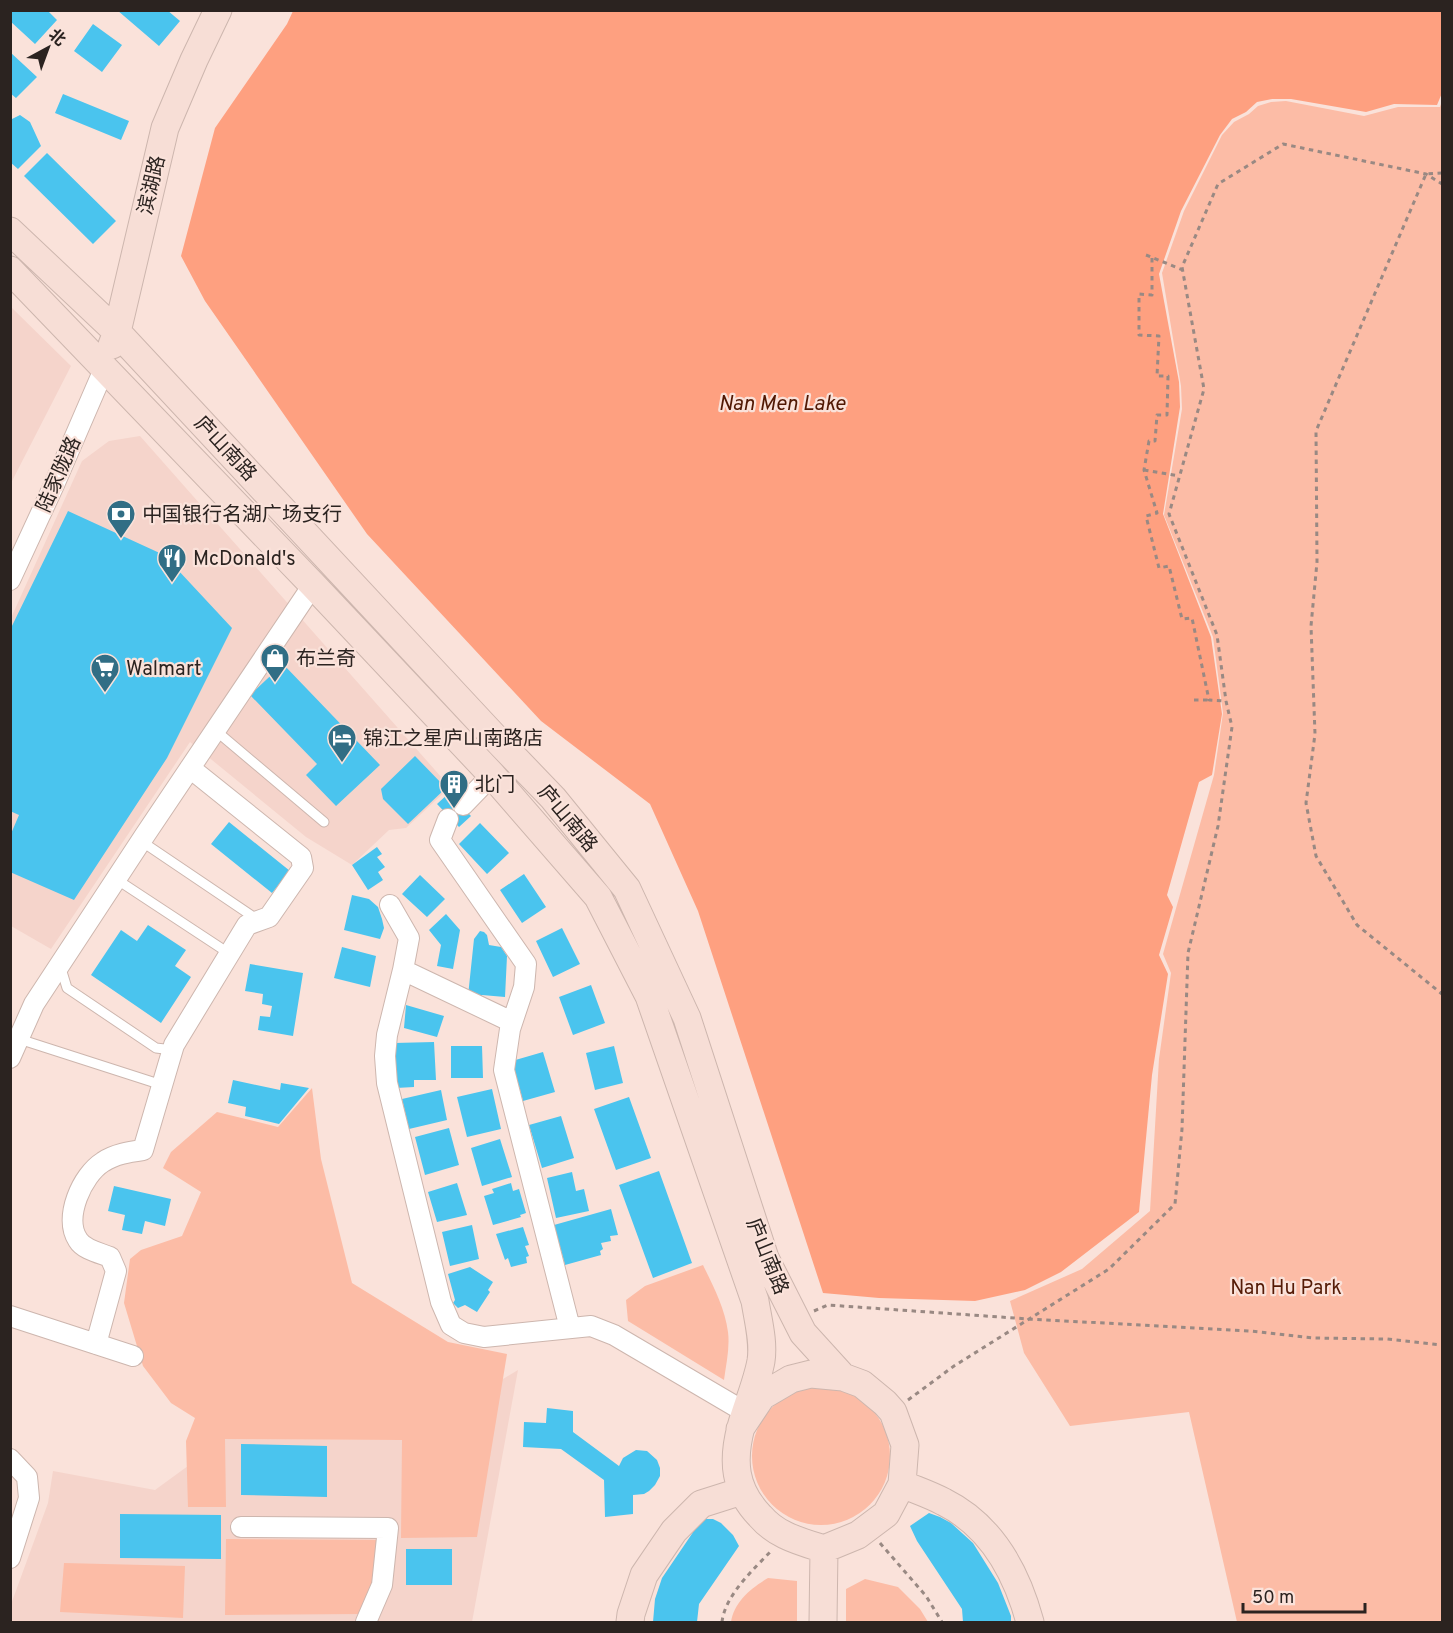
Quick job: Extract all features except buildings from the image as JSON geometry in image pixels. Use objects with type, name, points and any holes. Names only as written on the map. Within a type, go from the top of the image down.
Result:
[{"type":"main road","name":"滨湖路","points":[[105,367],[117,332],[165,128],[218,10]]},
{"type":"main road","name":"庐山南路","points":[[10,231],[117,332],[554,798],[627,889],[687,1018],[765,1258],[803,1333],[843,1377]]},
{"type":"main road","name":"庐山南路","points":[[10,270],[492,775],[598,897],[650,996],[754,1301],[760,1331],[761,1359],[743,1421]]},
{"type":"main road","points":[[811,1374],[843,1377],[862,1384],[885,1403],[892,1412],[904,1445],[902,1484],[886,1514],[858,1535],[824,1549],[786,1536],[771,1527],[750,1506],[742,1491],[735,1458],[743,1421],[762,1396],[791,1379],[811,1374]]},
{"type":"main road","points":[[902,1484],[946,1503],[969,1518],[990,1537],[1018,1583],[1030,1623]]},
{"type":"main road","points":[[630,1623],[644,1575],[674,1532],[701,1504],[742,1491]]},
{"type":"main road","points":[[823,1623],[824,1549]]},
{"type":"street","name":"陆家陇路","points":[[10,580],[18,543],[105,367]]},
{"type":"street","points":[[10,1058],[34,1004],[313,585]]},
{"type":"street","points":[[96,1344],[116,1271],[110,1257],[84,1246],[78,1240],[73,1229],[73,1209],[79,1192],[87,1177],[101,1163],[122,1153],[143,1150],[174,1045],[247,925],[269,918],[303,868],[301,857],[189,768]]},
{"type":"street","points":[[463,805],[492,775]]},
{"type":"street","points":[[448,819],[440,840],[526,964],[524,987],[512,1023],[504,1070],[570,1328]]},
{"type":"street","points":[[390,905],[409,938],[387,1035],[385,1056],[387,1083],[441,1302],[451,1325],[464,1333],[484,1337],[591,1326],[614,1335],[743,1421]]},
{"type":"street","points":[[403,970],[512,1023]]},
{"type":"street","points":[[10,1316],[132,1356]]},
{"type":"street","points":[[10,1459],[27,1477],[29,1498],[10,1558]]},
{"type":"street","points":[[241,1527],[388,1528],[382,1585],[366,1623]]},
{"type":"lane","points":[[215,730],[324,822]]},
{"type":"lane","points":[[141,841],[259,921]]},
{"type":"lane","points":[[116,879],[230,954]]},
{"type":"lane","points":[[60,964],[68,988],[156,1048],[173,1050]]},
{"type":"lane","points":[[19,1039],[162,1085]]},
{"type":"path","points":[[892,1412],[954,1366],[1108,1269],[1175,1204],[1182,1130],[1188,953],[1218,826],[1232,727],[1224,701],[1217,635],[1169,514],[1204,390],[1182,267],[1218,184],[1283,144],[1426,174],[1443,173]]},
{"type":"path","points":[[1426,174],[1443,184]]},
{"type":"path","points":[[1426,174],[1316,431],[1317,562],[1311,626],[1315,734],[1306,803],[1316,856],[1357,925],[1443,994]]},
{"type":"path","points":[[1146,255],[1183,270]]},
{"type":"path","points":[[1152,258],[1152,295],[1139,294],[1139,335],[1159,336],[1157,375],[1168,376],[1167,415],[1157,415],[1155,441],[1149,441],[1144,470],[1157,513],[1146,516],[1159,568],[1169,566],[1182,619],[1192,618],[1209,700]]},
{"type":"path","points":[[1144,470],[1179,476]]},
{"type":"path","points":[[1194,700],[1224,701]]},
{"type":"path","points":[[796,1319],[828,1305],[1250,1331],[1313,1338],[1388,1339],[1443,1345]]},
{"type":"path","points":[[866,1528],[926,1596],[942,1623]]},
{"type":"path","points":[[722,1623],[723,1615],[740,1584],[786,1536]]},
{"type":"shaded area","points":[[11,307],[71,366],[11,483]]},
{"type":"shaded area","points":[[140,436],[450,787],[406,828],[389,830],[352,865],[306,837],[190,742],[51,949],[11,926],[11,618],[82,461],[109,441]]},
{"type":"shaded area","points":[[518,1370],[472,1622],[11,1622],[10,1607],[48,1503],[53,1471],[155,1490],[225,1439],[402,1440]]},
{"type":"green space","name":"Nan Hu Park","points":[[1286,101],[1364,116],[1398,107],[1440,107],[1442,101],[1442,1622],[1237,1622],[1189,1412],[1070,1426],[1024,1353],[1010,1301],[1082,1269],[1150,1211],[1159,1059],[1171,973],[1163,954],[1214,775],[1223,713],[1213,637],[1164,515],[1182,409],[1181,386],[1162,273],[1184,211],[1222,135],[1234,122],[1258,106]]},
{"type":"green space","points":[[312,1088],[321,1159],[352,1283],[448,1342],[507,1354],[477,1537],[401,1538],[402,1440],[225,1439],[226,1507],[188,1507],[186,1441],[195,1418],[171,1403],[143,1366],[124,1303],[130,1259],[141,1250],[182,1236],[201,1192],[163,1168],[171,1152],[217,1112],[278,1127]]},
{"type":"green space","points":[[703,1265],[718,1297],[728,1332],[724,1380],[628,1321],[626,1300],[645,1286]]},
{"type":"green space","points":[[821,1387],[847,1392],[870,1407],[885,1430],[890,1456],[885,1482],[870,1505],[847,1520],[821,1525],[795,1520],[772,1505],[757,1482],[752,1456],[757,1430],[772,1407],[795,1392]]},
{"type":"green space","points":[[226,1539],[380,1540],[374,1587],[362,1614],[225,1615]]},
{"type":"green space","points":[[64,1563],[185,1566],[183,1618],[60,1612]]},
{"type":"green space","points":[[768,1578],[797,1581],[797,1622],[731,1622],[744,1596]]},
{"type":"green space","points":[[865,1579],[898,1587],[920,1609],[928,1622],[846,1622],[846,1589]]},
{"type":"water","name":"Nan Men Lake","points":[[293,11],[1442,11],[1442,93],[1437,105],[1394,104],[1366,112],[1291,99],[1257,102],[1246,112],[1232,119],[1220,135],[1181,211],[1159,274],[1179,382],[1180,407],[1163,514],[1211,637],[1222,714],[1212,775],[1199,782],[1167,895],[1173,907],[1159,955],[1168,974],[1152,1075],[1139,1212],[1061,1272],[1025,1290],[975,1301],[879,1298],[823,1293],[698,911],[650,804],[541,721],[367,534],[205,301],[181,256],[215,128],[287,24]]},
{"type":"place","name":"中国银行名湖广场支行","points":[[121,540]]},
{"type":"place","name":"McDonald's","points":[[172,584]]},
{"type":"place","name":"布兰奇","points":[[275,684]]},
{"type":"place","name":"Walmart","points":[[105,694]]},
{"type":"place","name":"锦江之星庐山南路店","points":[[342,764]]},
{"type":"place","name":"北门","points":[[454,810]]}]
